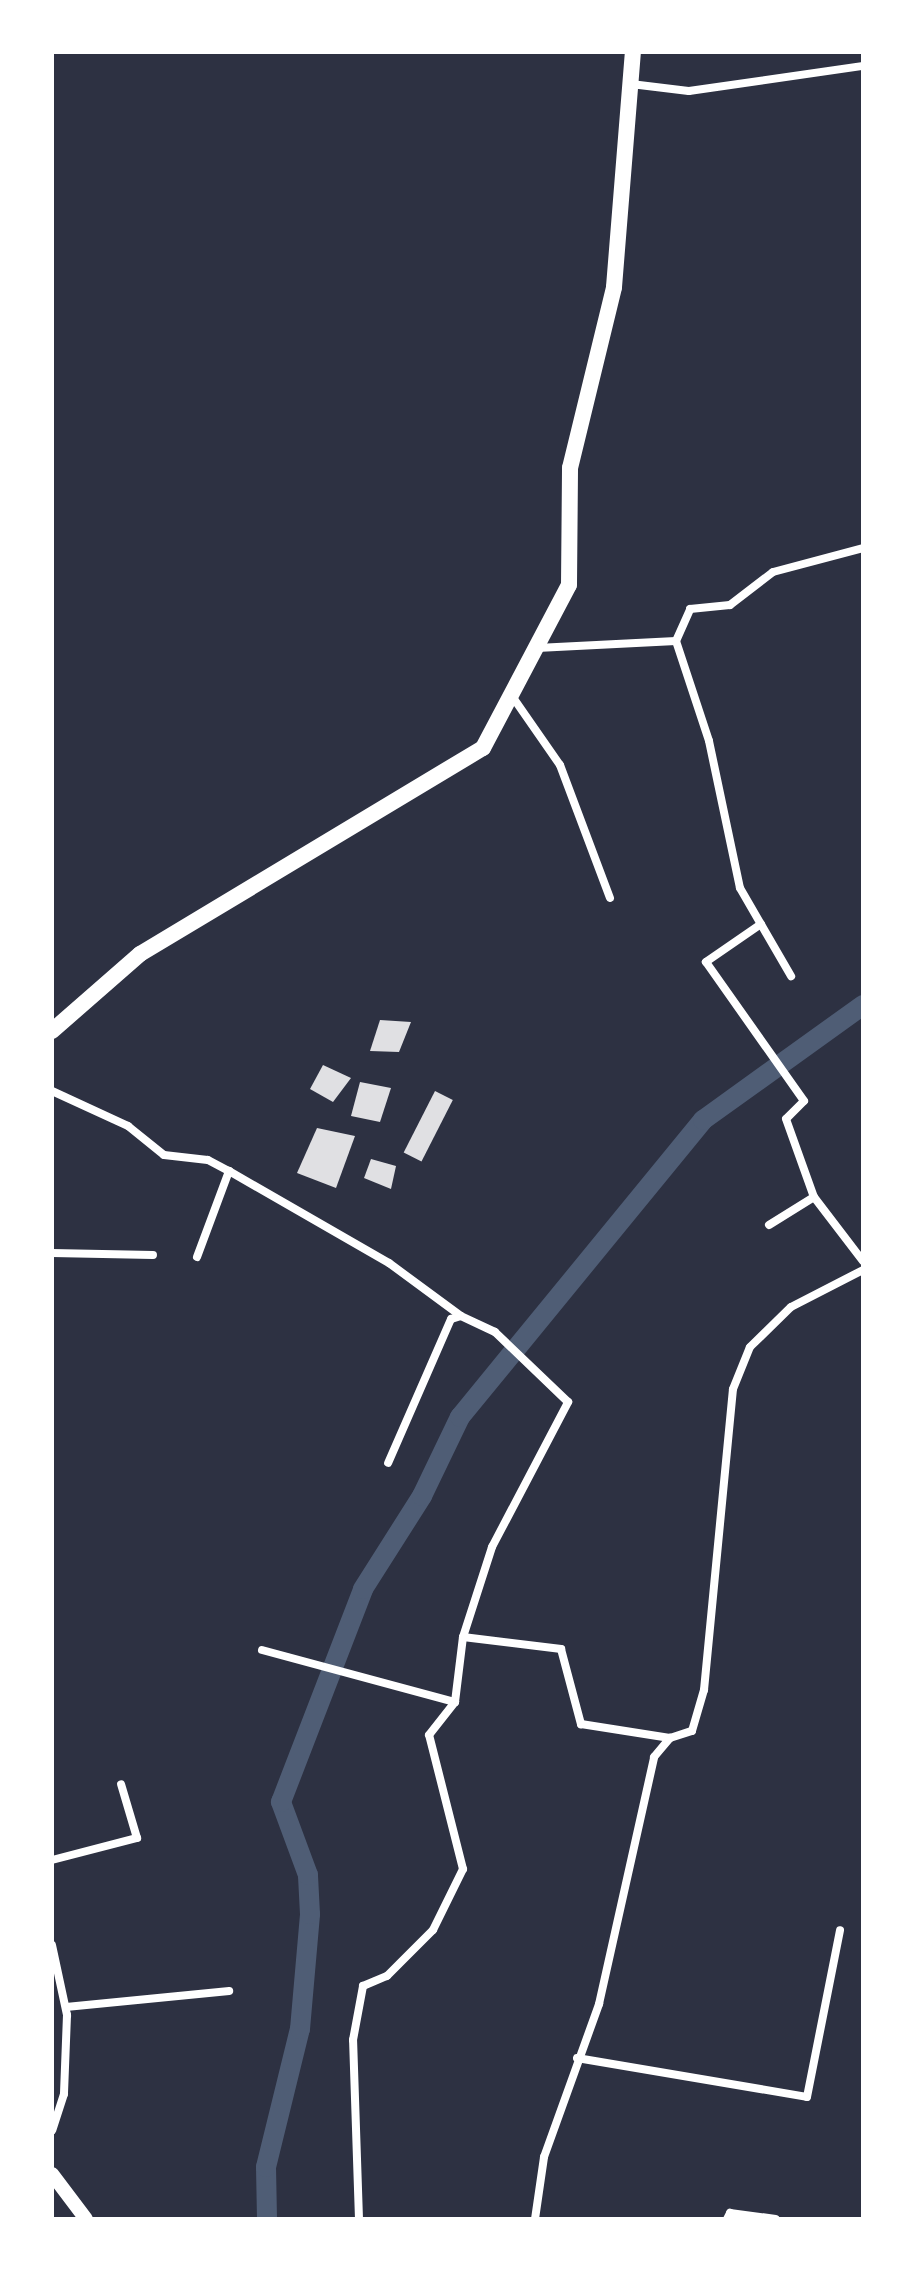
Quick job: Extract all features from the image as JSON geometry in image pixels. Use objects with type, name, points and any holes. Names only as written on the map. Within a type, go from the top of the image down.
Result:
[{"type":"main road","points":[[52,1031],[140,954],[483,748],[569,585],[570,468],[614,287],[633,52]]},
{"type":"street","points":[[630,83],[689,91],[863,66]]},
{"type":"street","points":[[791,976],[740,888],[709,741],[676,641],[690,609],[730,605],[773,572],[863,548]]},
{"type":"street","points":[[536,648],[676,641]]},
{"type":"street","points":[[512,696],[560,765],[610,898]]},
{"type":"street","points":[[761,924],[706,962],[804,1101],[786,1119],[814,1197],[863,1261]]},
{"type":"street","points":[[52,1091],[128,1126],[164,1155],[208,1160],[389,1263],[461,1316],[506,1341],[568,1402],[492,1547],[463,1637],[455,1702],[429,1735],[430,1760],[463,1869],[433,1930],[387,1976],[363,1986],[353,2040],[359,2219]]},
{"type":"street","points":[[197,1257],[229,1171]]},
{"type":"street","points":[[769,1225],[814,1197]]},
{"type":"street","points":[[52,1253],[153,1255]]},
{"type":"street","points":[[463,1637],[561,1649],[581,1724],[670,1738],[692,1731],[704,1690],[733,1389],[750,1347],[791,1307],[863,1270]]},
{"type":"street","points":[[388,1463],[451,1319],[461,1316]]},
{"type":"street","points":[[262,1650],[455,1702]]},
{"type":"street","points":[[535,2219],[544,2157],[577,2058],[599,2004],[654,1757],[670,1738]]},
{"type":"street","points":[[52,1860],[137,1838],[121,1784]]},
{"type":"street","points":[[577,2058],[807,2097],[840,1930]]},
{"type":"street","points":[[52,1945],[66,2007],[64,2094],[52,2130]]},
{"type":"street","points":[[66,2007],[229,1991]]},
{"type":"street","points":[[52,2174],[86,2219]]},
{"type":"street","points":[[727,2219],[730,2213],[776,2219]]},
{"type":"building","points":[[380,1020],[411,1022],[399,1052],[370,1051]]},
{"type":"building","points":[[323,1065],[351,1078],[333,1102],[310,1089]]},
{"type":"building","points":[[360,1082],[391,1088],[380,1122],[351,1116]]},
{"type":"building","points":[[435,1091],[453,1100],[421,1162],[404,1152]]},
{"type":"building","points":[[317,1128],[355,1136],[336,1188],[297,1173]]},
{"type":"building","points":[[371,1159],[396,1166],[391,1189],[364,1178]]},
{"type":"waterway","points":[[267,2219],[266,2167],[300,2029],[310,1914],[308,1875],[281,1802],[363,1589],[422,1496],[460,1417],[703,1120],[863,1005]]}]
